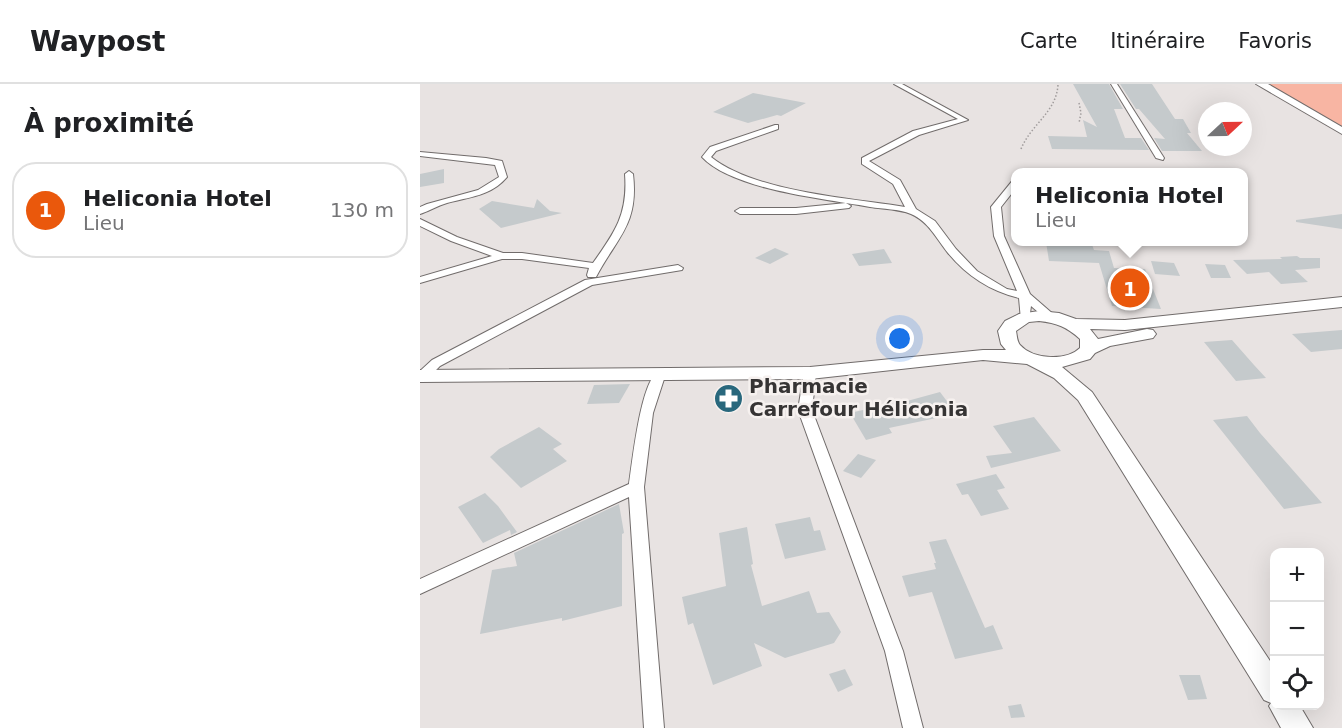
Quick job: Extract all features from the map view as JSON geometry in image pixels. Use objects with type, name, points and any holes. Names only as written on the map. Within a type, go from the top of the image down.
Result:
[{"type":"street","points":[[897,84],[964,120],[916,133],[866,158],[865,162],[870,166],[897,182],[912,211]]},
{"type":"street","points":[[1114,84],[1160,158]]},
{"type":"street","points":[[1262,84],[1342,131]]},
{"type":"street","points":[[775,127],[713,149],[706,157],[721,169],[780,189],[865,205],[912,211],[932,224],[973,273],[1003,291],[1025,296],[1049,316],[1074,324],[1125,325],[1342,302]]},
{"type":"street","points":[[420,154],[499,163],[503,177],[498,184],[484,191],[437,203],[420,211]]},
{"type":"street","points":[[589,282],[595,266],[625,225],[632,194],[629,174]]},
{"type":"street","points":[[1011,188],[996,207],[999,236],[1025,296],[1025,318]]},
{"type":"street","points":[[740,212],[796,211],[865,205]]},
{"type":"street","points":[[420,222],[454,239],[501,256]]},
{"type":"street","points":[[420,280],[501,256],[522,256],[595,266]]},
{"type":"street","points":[[421,376],[436,363],[589,282],[678,268]]},
{"type":"street","points":[[421,376],[659,376],[810,373],[983,355],[1064,362],[1105,342],[1133,335],[1342,314]]},
{"type":"street","points":[[938,361],[980,347],[1007,333],[1011,325],[1025,318],[1049,316]]},
{"type":"street","points":[[1074,324],[1089,338],[1086,352],[1085,396]]},
{"type":"street","points":[[1007,333],[1010,344],[1061,374],[1085,396],[1270,683]]},
{"type":"street","points":[[810,373],[805,410],[894,651],[914,728]]},
{"type":"street","points":[[654,728],[636,487],[646,412],[659,376]]},
{"type":"street","points":[[420,587],[636,487]]},
{"type":"street","points":[[1287,710],[1298,728]]},
{"type":"path","points":[[1021,148],[1024,136],[1054,109],[1058,84]]},
{"type":"path","points":[[1079,103],[1081,113],[1079,123]]},
{"type":"shaded area","points":[[1266,84],[1342,84],[1342,126]]},
{"type":"building","points":[[1073,84],[1109,84],[1123,109],[1114,109],[1125,138],[1141,138],[1149,150],[1052,149],[1048,136],[1087,137],[1083,120],[1097,127]]},
{"type":"building","points":[[1120,84],[1152,84],[1175,119],[1183,119],[1191,133],[1187,133],[1198,146],[1198,151],[1162,151],[1154,138],[1165,139],[1139,109],[1136,109]]},
{"type":"building","points":[[753,93],[806,103],[781,116],[777,115],[748,123],[713,112]]},
{"type":"building","points":[[444,169],[444,183],[420,187],[420,174]]},
{"type":"building","points":[[537,199],[550,211],[562,213],[501,228],[479,209],[492,201],[534,208]]},
{"type":"building","points":[[1342,214],[1342,229],[1296,222],[1296,220]]},
{"type":"building","points":[[1047,246],[1092,246],[1094,250],[1109,251],[1114,268],[1145,269],[1161,309],[1112,306],[1099,263],[1049,261]]},
{"type":"building","points":[[775,248],[789,254],[770,264],[755,258]]},
{"type":"building","points":[[884,249],[892,263],[859,266],[852,254]]},
{"type":"building","points":[[1280,257],[1320,258],[1320,268],[1295,270],[1308,282],[1281,284],[1269,272],[1247,274],[1233,260],[1282,259]]},
{"type":"building","points":[[1151,261],[1174,263],[1180,276],[1155,274]]},
{"type":"building","points":[[1205,264],[1225,265],[1231,278],[1211,278]]},
{"type":"building","points":[[1342,330],[1342,349],[1311,352],[1292,334]]},
{"type":"building","points":[[1232,340],[1266,378],[1236,381],[1204,342]]},
{"type":"building","points":[[630,384],[619,403],[587,404],[594,385]]},
{"type":"building","points":[[940,392],[952,408],[942,411],[946,416],[889,428],[892,433],[866,440],[850,413],[876,407],[878,409]]},
{"type":"building","points":[[1247,416],[1322,503],[1284,509],[1213,420]]},
{"type":"building","points":[[1034,417],[1061,451],[991,468],[986,456],[1012,453],[993,426]]},
{"type":"building","points":[[539,427],[562,444],[553,449],[567,461],[521,488],[490,457],[499,449]]},
{"type":"building","points":[[858,454],[876,460],[861,478],[843,471]]},
{"type":"building","points":[[996,474],[1005,488],[997,490],[1009,509],[981,516],[968,494],[962,495],[956,484]]},
{"type":"building","points":[[485,493],[498,506],[517,532],[511,535],[510,530],[483,543],[458,507]]},
{"type":"building","points":[[619,504],[624,533],[622,534],[622,606],[562,621],[562,618],[480,634],[492,570],[517,566],[514,553]]},
{"type":"building","points":[[810,517],[814,531],[820,530],[826,550],[785,559],[775,524]]},
{"type":"building","points":[[747,527],[753,564],[751,565],[762,606],[809,591],[817,613],[829,612],[841,632],[834,643],[785,658],[754,643],[762,666],[713,685],[693,623],[688,625],[682,597],[726,586],[719,533]]},
{"type":"building","points":[[946,539],[985,628],[993,625],[1003,649],[955,659],[932,592],[909,597],[902,576],[936,569],[929,542]]},
{"type":"building","points":[[845,669],[853,685],[838,692],[829,674]]},
{"type":"building","points":[[1179,675],[1200,675],[1207,699],[1188,700]]},
{"type":"building","points":[[1021,704],[1025,717],[1011,718],[1008,706]]},
{"type":"place","name":"Heliconia Hotel","points":[[1130,288]]},
{"type":"place","name":"Pharmacie Carrefour Héliconia","points":[[728,398]]}]
